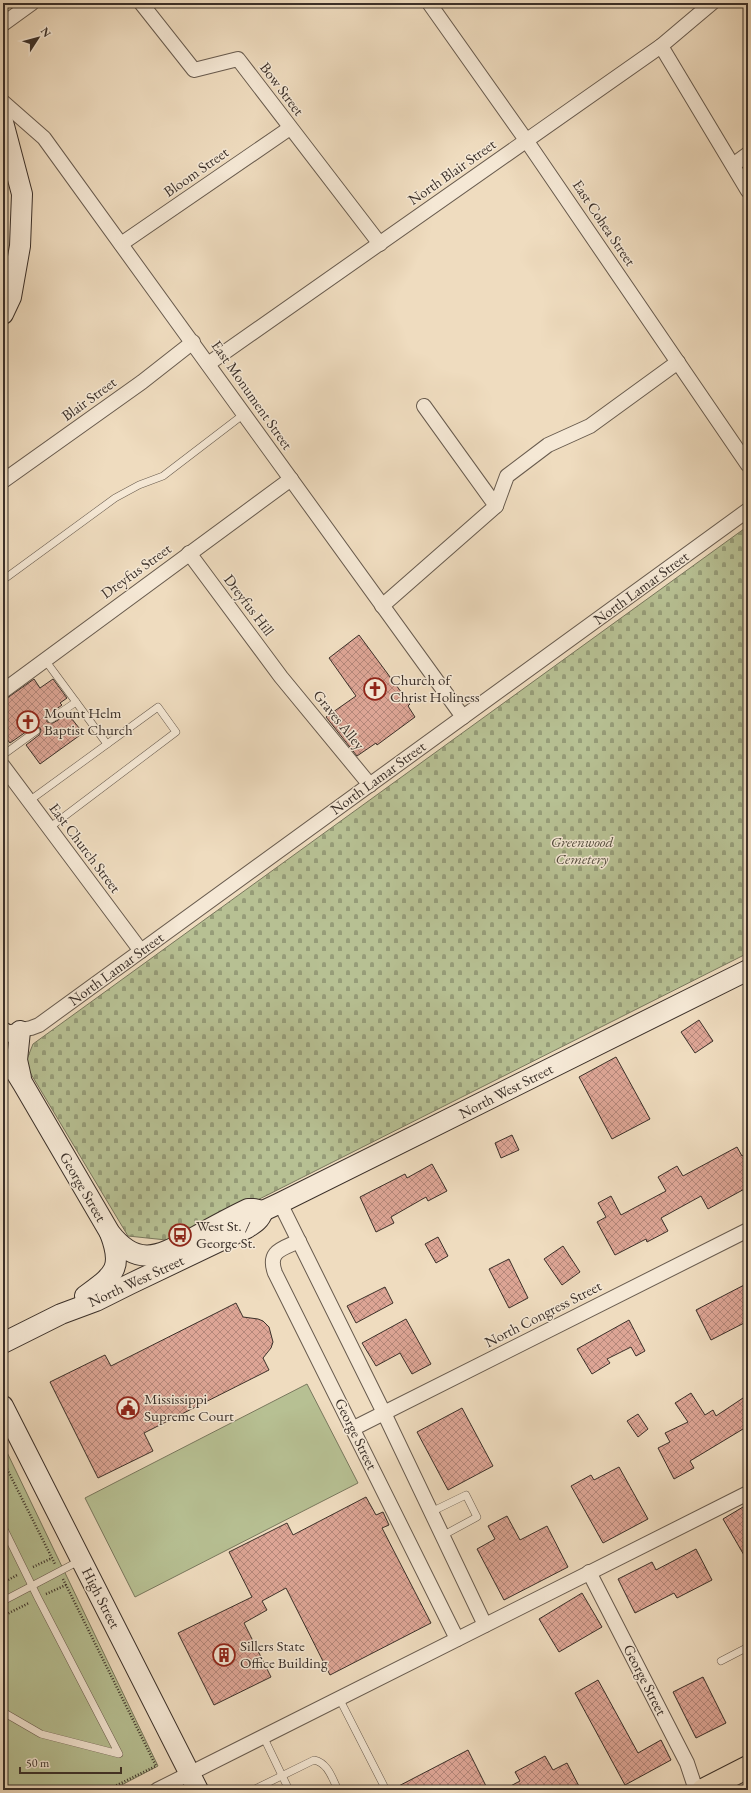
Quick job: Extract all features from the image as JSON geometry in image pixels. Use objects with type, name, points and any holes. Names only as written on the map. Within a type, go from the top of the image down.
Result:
[{"type":"main road","points":[[703,1790],[748,1767]]},
{"type":"street","name":"Bow Street","points":[[140,3],[194,70],[238,59],[380,244]]},
{"type":"street","name":"East Cohea Street","points":[[429,3],[526,140],[748,464]]},
{"type":"street","name":"North Blair Street","points":[[208,364],[661,46],[705,5]]},
{"type":"street","points":[[3,24],[23,6]]},
{"type":"street","points":[[661,46],[748,191]]},
{"type":"street","name":"East Monument Street","points":[[3,102],[44,138],[463,717]]},
{"type":"street","points":[[3,122],[22,194],[20,246],[11,297],[3,314]]},
{"type":"street","name":"Bloom Street","points":[[121,244],[290,128]]},
{"type":"street","points":[[733,165],[748,154]]},
{"type":"street","name":"Blair Street","points":[[3,481],[142,382],[193,342]]},
{"type":"street","points":[[382,606],[496,506],[507,476],[548,445],[590,426],[678,362]]},
{"type":"street","points":[[424,406],[496,506]]},
{"type":"street","name":"Dreyfus Street","points":[[3,691],[189,553],[291,480]]},
{"type":"street","name":"North Lamar Street","points":[[7,1032],[39,1025],[748,510]]},
{"type":"street","name":"Dreyfus Hill","points":[[189,553],[281,677]]},
{"type":"street","name":"Graves Alley","points":[[281,677],[370,785]]},
{"type":"street","name":"East Church Street","points":[[3,766],[141,951]]},
{"type":"street","name":"North West Street","points":[[3,1342],[61,1314],[96,1300],[247,1228],[272,1207],[748,970]]},
{"type":"street","points":[[7,1032],[17,1060],[23,1084]]},
{"type":"street","points":[[3,1059],[15,1071],[23,1084]]},
{"type":"street","name":"George Street","points":[[23,1084],[110,1233],[122,1247],[136,1254],[151,1256],[168,1251]]},
{"type":"street","points":[[272,1207],[299,1241],[384,1413],[485,1625]]},
{"type":"street","name":"North West Street","points":[[168,1251],[248,1209],[272,1207]]},
{"type":"street","name":"North Congress Street","points":[[354,1428],[748,1230]]},
{"type":"street","points":[[61,1314],[102,1284],[114,1271],[116,1255],[110,1233]]},
{"type":"street","name":"George Street","points":[[299,1241],[277,1252],[272,1257],[271,1264],[354,1428],[457,1639]]},
{"type":"street","name":"High Street","points":[[3,1406],[194,1782]]},
{"type":"street","points":[[157,1790],[194,1782],[263,1736],[748,1492]]},
{"type":"street","name":"George Street","points":[[590,1572],[687,1764],[696,1790]]},
{"type":"lane","points":[[3,580],[115,498],[139,485],[163,476],[244,414]]},
{"type":"lane","points":[[45,660],[107,744]]},
{"type":"lane","points":[[52,719],[76,702]]},
{"type":"lane","points":[[29,801],[158,706],[176,732],[49,828]]},
{"type":"lane","points":[[3,755],[36,731]]},
{"type":"lane","points":[[431,1512],[466,1495],[477,1517],[442,1536]]},
{"type":"lane","points":[[3,1527],[32,1586],[120,1754],[41,1734],[3,1712]]},
{"type":"lane","points":[[3,1601],[81,1560]]},
{"type":"lane","points":[[721,1661],[748,1647]]},
{"type":"lane","points":[[339,1698],[386,1790]]},
{"type":"lane","points":[[263,1736],[289,1790]]},
{"type":"lane","points":[[253,1790],[314,1760],[321,1761],[327,1767],[338,1790]]},
{"type":"path","points":[[3,1461],[156,1766],[107,1790]]},
{"type":"green space","name":"Greenwood Cemetery","points":[[748,526],[748,953],[176,1241],[128,1236],[25,1064],[33,1044]]},
{"type":"green space","points":[[307,1384],[358,1483],[135,1597],[85,1498]]},
{"type":"green space","points":[[3,1444],[158,1766],[112,1790],[3,1790]]},
{"type":"building","name":"Church of Christ Holiness","points":[[359,635],[410,704],[408,706],[415,717],[377,745],[376,743],[357,756],[326,717],[356,696],[329,658]]},
{"type":"building","name":"Mount Helm Baptist Church","points":[[34,679],[40,688],[53,679],[67,698],[60,703],[62,705],[47,716],[47,722],[53,723],[68,714],[83,733],[40,764],[26,745],[39,735],[41,731],[40,728],[33,727],[10,743],[3,734],[3,701]]},
{"type":"building","points":[[699,1020],[713,1041],[695,1053],[681,1032]]},
{"type":"building","points":[[616,1057],[650,1119],[612,1139],[579,1077]]},
{"type":"building","points":[[512,1135],[519,1150],[501,1158],[495,1143]]},
{"type":"building","points":[[737,1147],[742,1156],[748,1152],[748,1187],[708,1209],[701,1196],[661,1218],[668,1231],[647,1242],[646,1239],[615,1255],[597,1222],[606,1217],[598,1203],[611,1196],[621,1215],[666,1191],[658,1177],[677,1166],[683,1176]]},
{"type":"building","points":[[432,1164],[447,1191],[428,1201],[426,1197],[391,1217],[394,1223],[376,1232],[360,1197],[405,1174],[407,1178]]},
{"type":"building","points":[[438,1237],[448,1256],[436,1263],[425,1244]]},
{"type":"building","points":[[563,1246],[580,1272],[562,1285],[544,1259]]},
{"type":"building","points":[[509,1259],[528,1298],[509,1308],[489,1269]]},
{"type":"building","points":[[748,1283],[748,1321],[711,1340],[696,1310]]},
{"type":"building","points":[[385,1287],[393,1303],[356,1323],[347,1306]]},
{"type":"building","name":"Mississippi Supreme Court","points":[[236,1303],[243,1317],[258,1319],[263,1321],[269,1327],[273,1342],[271,1348],[263,1358],[269,1370],[144,1433],[153,1451],[98,1478],[50,1382],[105,1355],[111,1366]]},
{"type":"building","points":[[406,1319],[431,1364],[412,1374],[400,1353],[376,1366],[362,1343]]},
{"type":"building","points":[[629,1320],[645,1351],[636,1356],[631,1347],[607,1359],[610,1363],[592,1374],[577,1349]]},
{"type":"building","points":[[691,1393],[705,1415],[713,1410],[716,1416],[743,1398],[748,1405],[748,1426],[690,1461],[694,1468],[674,1479],[658,1448],[670,1442],[665,1433],[688,1422],[675,1403]]},
{"type":"building","points":[[462,1408],[493,1466],[448,1490],[417,1432]]},
{"type":"building","points":[[638,1414],[648,1429],[638,1437],[627,1421]]},
{"type":"building","points":[[619,1467],[648,1519],[603,1543],[571,1486],[591,1475],[594,1480]]},
{"type":"building","points":[[366,1497],[376,1515],[383,1512],[389,1525],[382,1528],[431,1623],[330,1675],[286,1588],[262,1601],[267,1610],[244,1623],[271,1677],[214,1705],[178,1633],[252,1597],[229,1552],[287,1523],[293,1535]]},
{"type":"building","points":[[748,1504],[748,1562],[723,1519]]},
{"type":"building","points":[[507,1516],[520,1540],[547,1526],[568,1567],[504,1600],[477,1549],[495,1539],[488,1526]]},
{"type":"building","points":[[696,1549],[712,1580],[677,1598],[674,1593],[635,1613],[618,1579],[652,1562],[656,1570]]},
{"type":"building","points":[[582,1593],[602,1627],[559,1652],[539,1619]]},
{"type":"building","points":[[703,1677],[726,1723],[696,1738],[673,1692]]},
{"type":"building","points":[[598,1680],[638,1753],[661,1740],[671,1760],[625,1785],[575,1693]]},
{"type":"building","points":[[468,1750],[488,1790],[391,1790]]},
{"type":"building","points":[[545,1756],[553,1770],[567,1763],[581,1790],[503,1790],[520,1781],[515,1772]]},
{"type":"place","name":"Church of Christ Holiness","points":[[375,689]]},
{"type":"place","name":"Mount Helm Baptist Church","points":[[28,722]]},
{"type":"place","name":"West St. / George St.","points":[[180,1235]]},
{"type":"place","name":"Mississippi Supreme Court","points":[[128,1408]]},
{"type":"place","name":"Sillers State Office Building","points":[[224,1655]]}]
